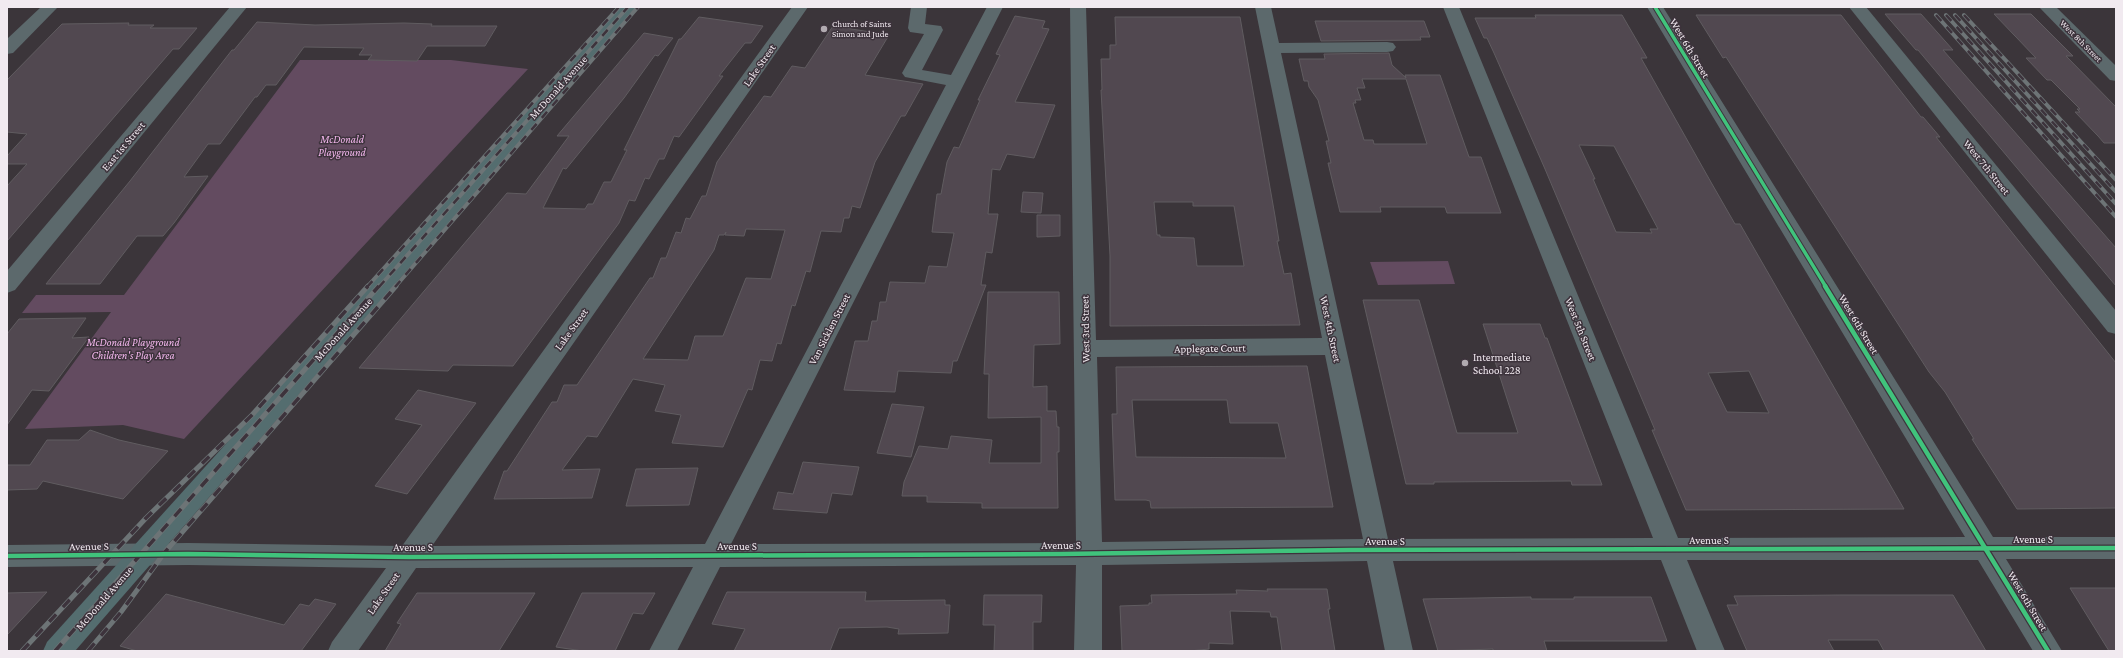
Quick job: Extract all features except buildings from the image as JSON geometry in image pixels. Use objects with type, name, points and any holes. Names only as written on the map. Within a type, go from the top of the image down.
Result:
[{"type":"main road","name":"McDonald Avenue","points":[[57,651],[629,7]]},
{"type":"street","points":[[7,49],[50,7]]},
{"type":"street","name":"East 1st Street","points":[[7,285],[239,7]]},
{"type":"street","name":"Lake Street","points":[[342,651],[800,7]]},
{"type":"street","points":[[919,7],[916,28],[935,30],[911,73],[957,82]]},
{"type":"street","name":"Van Sicklen Street","points":[[663,651],[995,7]]},
{"type":"street","name":"West 3rd Street","points":[[1078,7],[1086,349],[1089,554],[1087,586],[1088,651]]},
{"type":"street","name":"West 4th Street","points":[[1263,7],[1399,651]]},
{"type":"street","name":"West 5th Street","points":[[1451,7],[1711,651]]},
{"type":"street","name":"West 6th Street","points":[[1655,7],[2048,651]]},
{"type":"street","name":"West 7th Street","points":[[1857,7],[2116,326]]},
{"type":"street","name":"West 8th Street","points":[[2047,7],[2116,76]]},
{"type":"street","points":[[1271,48],[1387,47]]},
{"type":"street","name":"Applegate Court","points":[[1086,349],[1335,346]]},
{"type":"street","name":"Avenue S","points":[[7,556],[143,554],[408,557],[1089,554],[1378,550],[2116,548]]},
{"type":"green space","name":"McDonald Playground","points":[[300,60],[451,60],[528,69],[184,439],[123,425],[25,429],[111,312],[22,313],[36,295],[124,295]]},
{"type":"green space","points":[[1448,261],[1455,284],[1378,285],[1370,262]]},
{"type":"railway","points":[[367,287],[619,7]]},
{"type":"railway","points":[[379,287],[628,7]]},
{"type":"railway","points":[[395,287],[638,7]]},
{"type":"railway","points":[[1936,15],[2116,217]]},
{"type":"railway","points":[[1946,15],[2116,204]]},
{"type":"railway","points":[[1955,15],[2116,192]]},
{"type":"railway","points":[[1964,15],[2116,180]]},
{"type":"railway","points":[[22,651],[146,518],[252,415],[368,286]]},
{"type":"railway","points":[[55,651],[379,286]]},
{"type":"railway","points":[[88,651],[121,612],[165,552],[396,286]]},
{"type":"cycle path","points":[[1655,7],[2048,651]]},
{"type":"cycle path","points":[[7,556],[188,554],[409,557],[1061,554],[1350,550],[2116,548]]},
{"type":"place","name":"Church of Saints Simon and Jude","points":[[824,29]]},
{"type":"place","name":"Intermediate School 228","points":[[1465,363]]},
{"type":"park label","name":"McDonald Playground Children's Play Area","points":[[133,348]]}]
